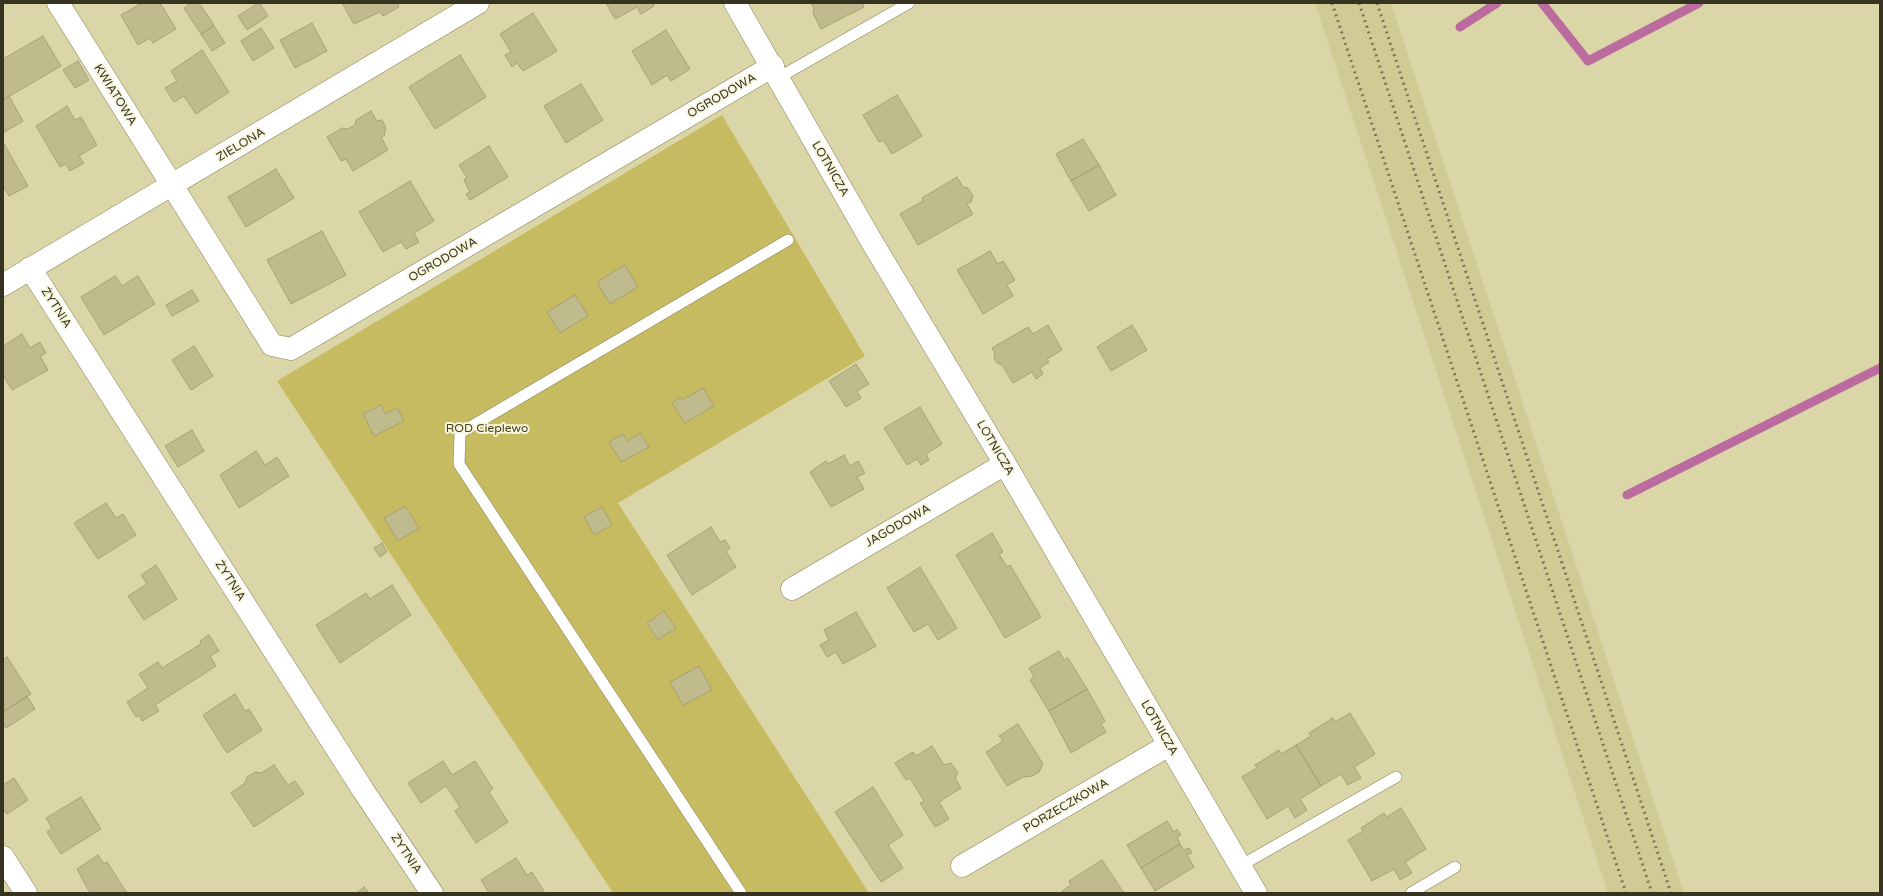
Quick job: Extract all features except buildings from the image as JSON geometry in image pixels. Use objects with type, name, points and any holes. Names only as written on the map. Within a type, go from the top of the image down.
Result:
[{"type":"street","name":"KWIATOWA","points":[[58,3],[172,186]]},
{"type":"street","name":"ZIELONA","points":[[3,286],[30,268],[172,186],[478,3]]},
{"type":"street","name":"LOTNICZA","points":[[735,3],[872,242],[1005,464],[1256,893]]},
{"type":"street","name":"OGRODOWA","points":[[172,186],[272,345],[291,349],[775,72]]},
{"type":"street","name":"ŻYTNIA","points":[[30,268],[363,790],[432,893]]},
{"type":"street","name":"JAGODOWA","points":[[792,589],[1005,464]]},
{"type":"street","name":"PORZECZKOWA","points":[[962,866],[1170,745]]},
{"type":"street","points":[[3,857],[26,893]]},
{"type":"lane","points":[[775,72],[909,3]]},
{"type":"lane","points":[[741,893],[459,464],[460,433],[788,240]]},
{"type":"lane","points":[[1240,866],[1396,777]]},
{"type":"lane","points":[[1411,893],[1455,867]]},
{"type":"shaded area","points":[[1315,3],[1391,3],[1684,893],[1608,893]]},
{"type":"green space","name":"ROD Cieplewo","points":[[722,115],[865,356],[618,503],[869,893],[613,893],[277,381]]},
{"type":"waterway","points":[[1460,27],[1497,3]]},
{"type":"waterway","points":[[1542,3],[1588,61],[1699,3]]},
{"type":"waterway","points":[[1627,495],[1880,368]]},
{"type":"railway","points":[[1332,3],[1626,893]]},
{"type":"railway","points":[[1359,3],[1652,893]]},
{"type":"railway","points":[[1377,3],[1671,893]]}]
